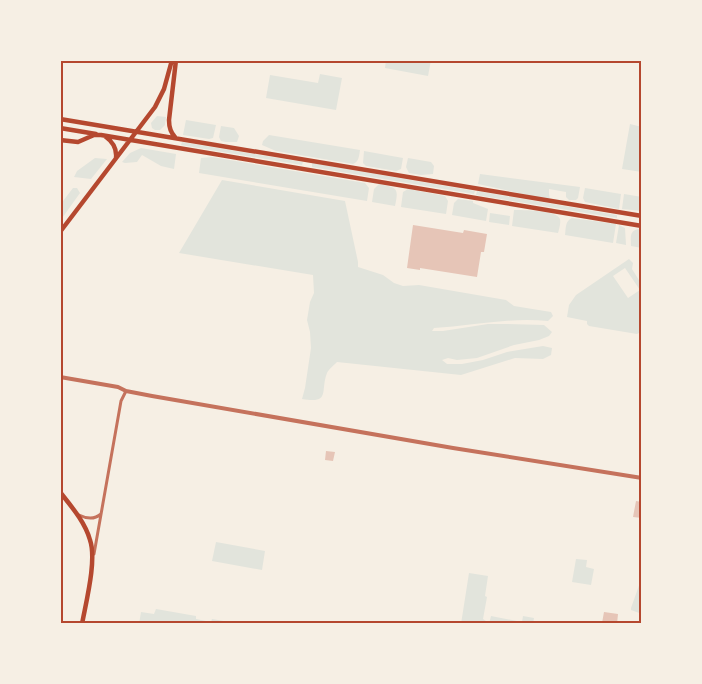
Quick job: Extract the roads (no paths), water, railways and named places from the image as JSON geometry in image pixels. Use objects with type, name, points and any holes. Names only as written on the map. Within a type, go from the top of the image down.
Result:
[{"type":"main road","points":[[60,232],[155,107],[174,60]]},
{"type":"main road","points":[[174,60],[169,124],[172,134],[177,138]]},
{"type":"main road","points":[[60,119],[642,216]]},
{"type":"main road","points":[[60,128],[642,226]]},
{"type":"main road","points":[[60,140],[78,142],[99,134],[110,140],[114,146],[116,160]]},
{"type":"main road","points":[[307,169],[308,160]]},
{"type":"main road","points":[[60,492],[89,537],[92,548],[92,562],[82,624]]},
{"type":"street","points":[[60,377],[118,387],[126,391],[453,448],[642,478]]},
{"type":"street","points":[[92,562],[121,401],[126,391]]},
{"type":"street","points":[[75,513],[90,519],[98,516],[102,511]]}]
